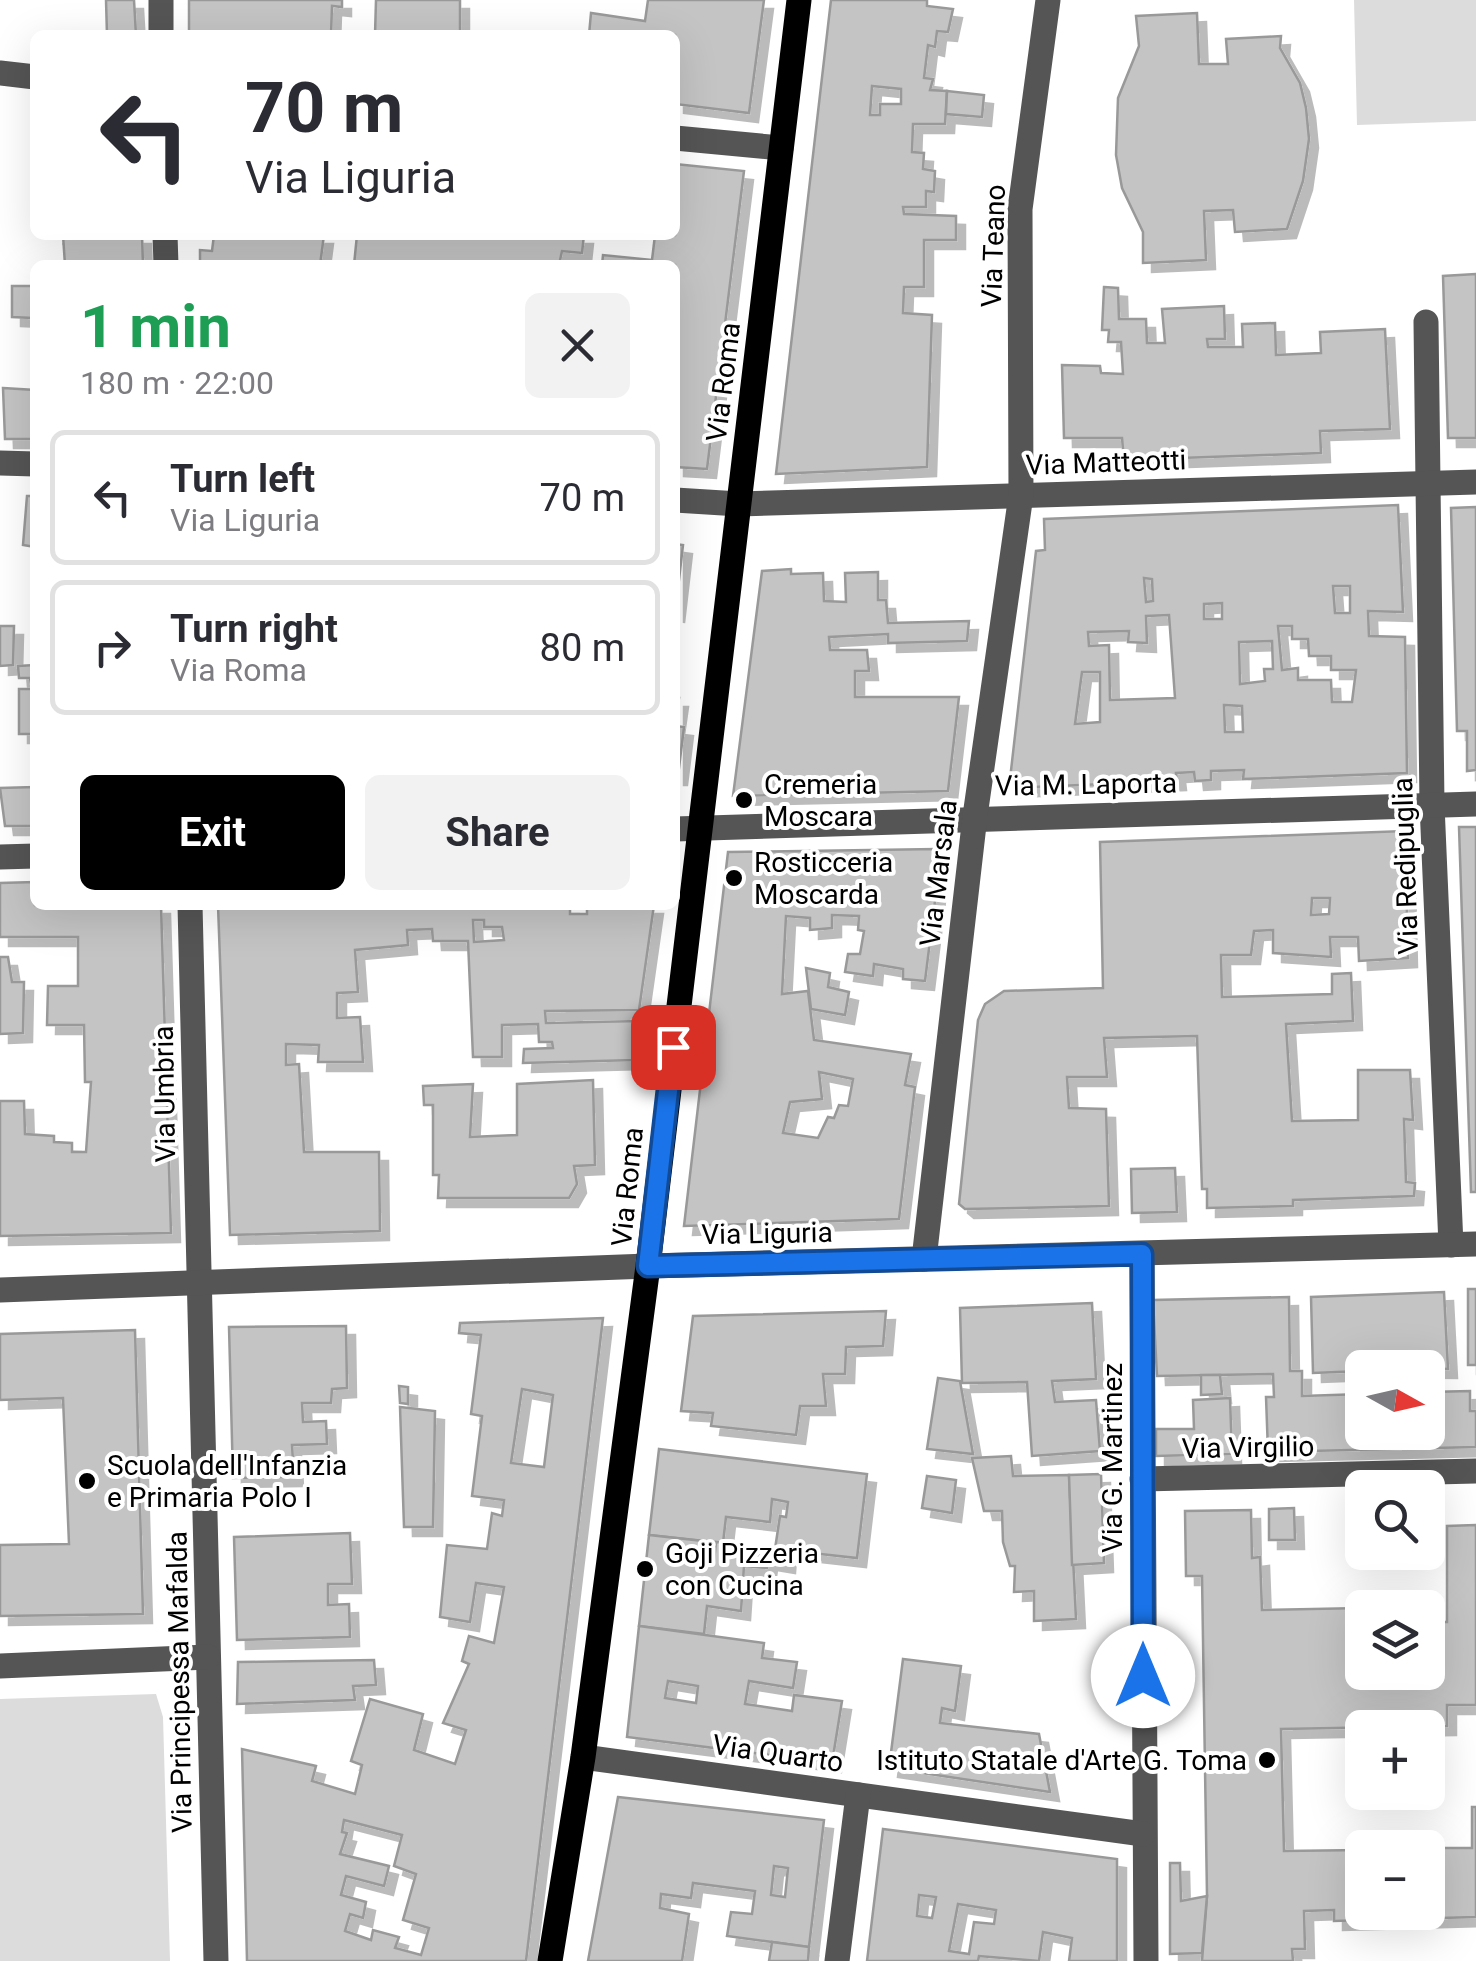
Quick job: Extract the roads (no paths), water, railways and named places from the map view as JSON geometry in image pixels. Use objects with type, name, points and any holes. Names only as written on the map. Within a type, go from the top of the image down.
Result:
[{"type":"main road","name":"Via Roma","points":[[680,897],[686,828],[739,504],[798,0]]},
{"type":"main road","name":"Via Roma","points":[[550,1961],[583,1756],[648,1266],[679,910]]},
{"type":"street","points":[[161,0],[162,30]]},
{"type":"street","name":"Via Teano","points":[[1020,495],[1020,209],[1048,0]]},
{"type":"street","points":[[0,73],[30,76]]},
{"type":"street","points":[[680,138],[781,148]]},
{"type":"street","name":"Via Redipuglia","points":[[1426,322],[1432,805],[1463,1245]]},
{"type":"street","points":[[0,463],[30,464]]},
{"type":"street","name":"Via Matteotti","points":[[680,500],[739,504],[1476,482]]},
{"type":"street","name":"Via Marsala","points":[[924,1260],[975,816],[1020,495]]},
{"type":"street","name":"Via M. Laporta","points":[[686,828],[975,816],[1476,804]]},
{"type":"street","points":[[0,856],[30,856]]},
{"type":"street","name":"Via Umbria","points":[[190,910],[199,1282]]},
{"type":"street","name":"Via Liguria","points":[[0,1290],[648,1266],[1463,1245]]},
{"type":"street","name":"Via G. Martinez","points":[[1142,1254],[1146,1961]]},
{"type":"street","name":"Via Principessa Mafalda","points":[[199,1282],[216,1961]]},
{"type":"street","name":"Via Virgilio","points":[[1142,1479],[1476,1471]]},
{"type":"street","points":[[0,1666],[208,1657]]},
{"type":"street","name":"Via Quarto","points":[[583,1756],[1143,1834]]},
{"type":"street","points":[[837,1961],[858,1795]]},
{"type":"place","name":"Cremeria Moscara","points":[[744,800]]},
{"type":"place","name":"Rosticceria Moscarda","points":[[734,878]]},
{"type":"place","name":"Scuola dell'Infanzia e Primaria Polo I","points":[[87,1481]]},
{"type":"place","name":"Goji Pizzeria con Cucina","points":[[645,1569]]},
{"type":"place","name":"Istituto Statale d'Arte G. Toma","points":[[1267,1760]]}]
